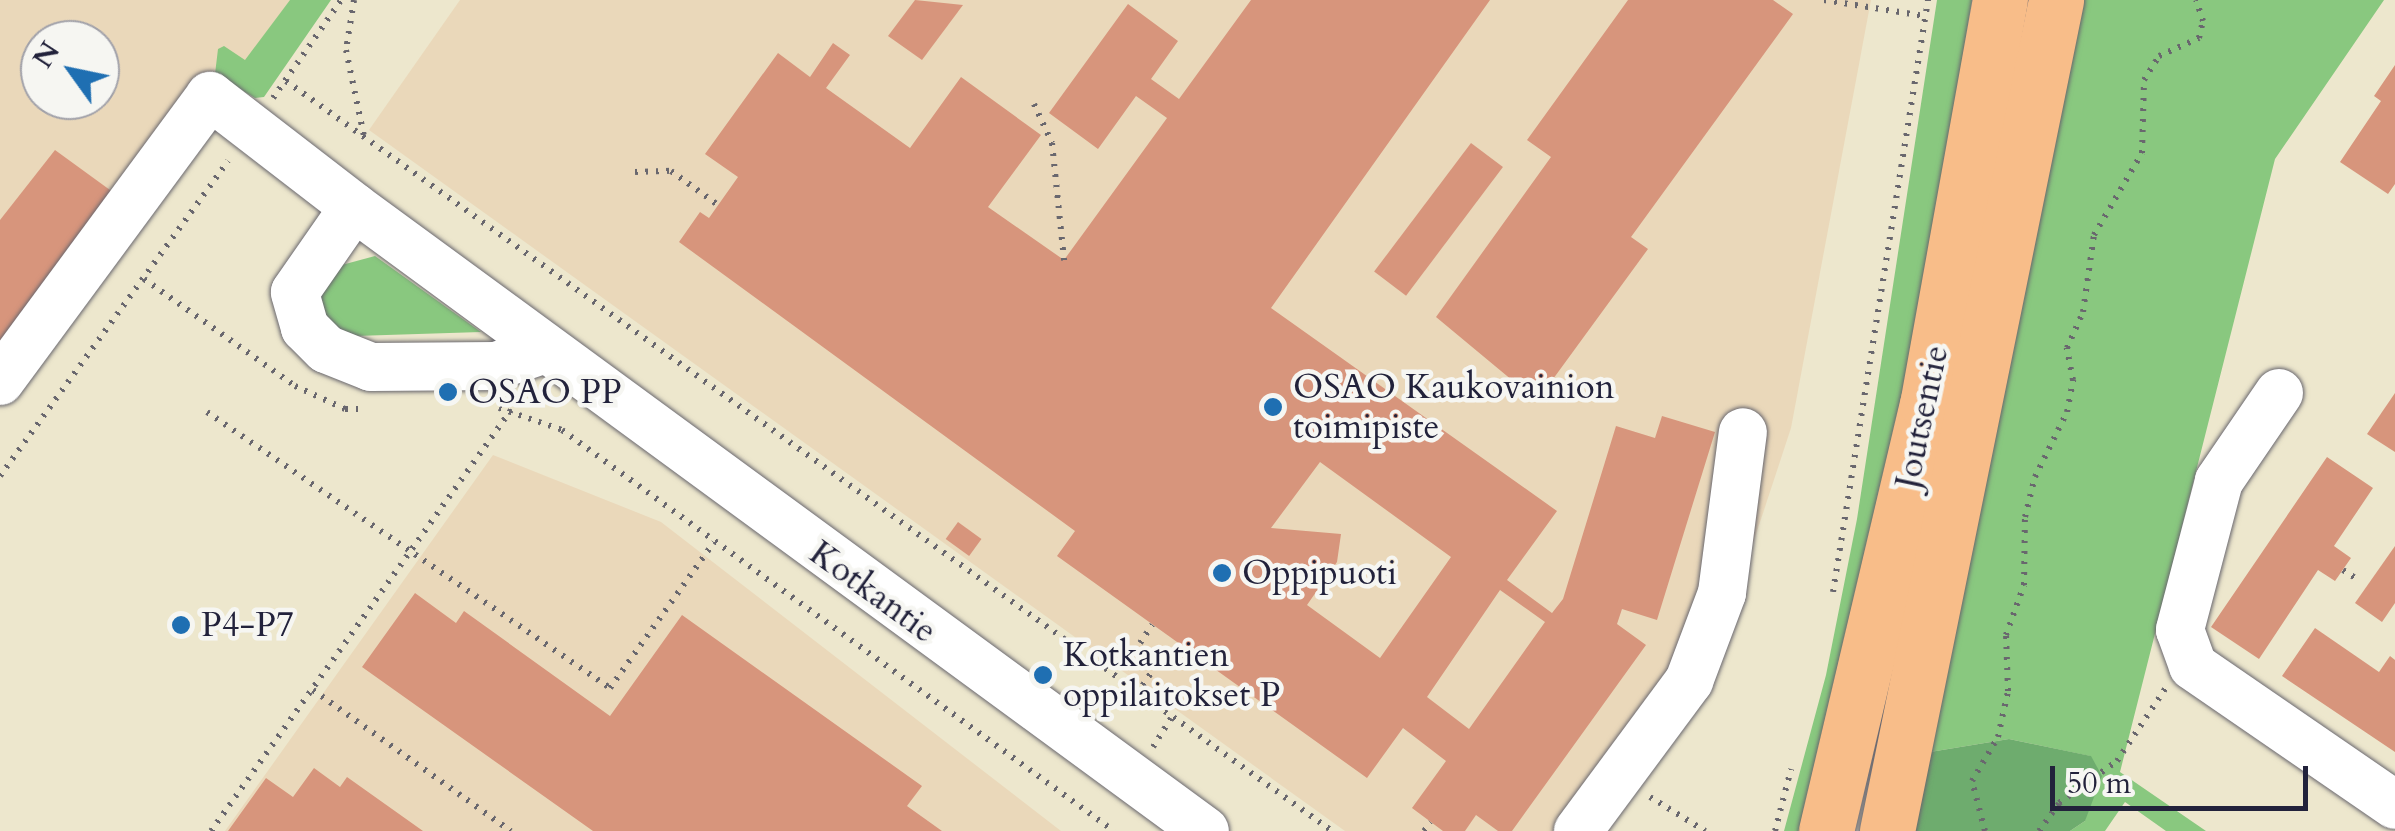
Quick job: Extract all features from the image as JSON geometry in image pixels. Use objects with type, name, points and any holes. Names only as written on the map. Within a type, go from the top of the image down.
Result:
[{"type":"main road","name":"Joutsentie","points":[[1826,831],[1927,405],[2000,0]]},
{"type":"main road","name":"Joutsentie","points":[[1887,831],[2056,0]]},
{"type":"street","name":"Kotkantie","points":[[0,381],[210,96],[542,350],[1205,831]]},
{"type":"street","points":[[354,206],[294,292],[306,328],[326,349],[371,367],[496,366],[542,350]]},
{"type":"street","points":[[2279,393],[2219,482],[2180,630],[2192,666],[2395,805]]},
{"type":"street","points":[[1578,831],[1690,681],[1722,593],[1743,432]]},
{"type":"path","points":[[0,476],[286,82],[340,0]]},
{"type":"path","points":[[354,0],[346,50],[364,138]]},
{"type":"path","points":[[1824,0],[1925,16]]},
{"type":"path","points":[[1832,601],[1928,0]]},
{"type":"path","points":[[1985,831],[1972,781],[2001,722],[2006,635],[2024,585],[2025,516],[2035,478],[2068,412],[2072,380],[2067,348],[2083,312],[2094,235],[2142,153],[2144,80],[2158,56],[2199,38],[2204,21],[2196,0]]},
{"type":"path","points":[[286,82],[1332,831]]},
{"type":"path","points":[[1034,104],[1052,143],[1064,260]]},
{"type":"path","points":[[635,172],[671,171],[718,205]]},
{"type":"path","points":[[144,278],[295,386],[345,410],[382,408]]},
{"type":"path","points":[[493,408],[512,410],[562,430],[1114,831]]},
{"type":"path","points":[[211,831],[512,410]]},
{"type":"path","points":[[208,412],[414,548],[610,688],[714,542]]},
{"type":"path","points":[[2343,570],[2357,579]]},
{"type":"path","points":[[1140,643],[1152,625]]},
{"type":"path","points":[[1137,694],[1161,658]]},
{"type":"path","points":[[2039,831],[2059,804],[2117,762],[2174,676]]},
{"type":"path","points":[[313,690],[511,831]]},
{"type":"path","points":[[1774,831],[1795,755]]},
{"type":"path","points":[[1616,776],[1705,831]]},
{"type":"path","points":[[1424,831],[1431,822]]},
{"type":"shaded area","points":[[0,0],[295,0],[0,406]]},
{"type":"shaded area","name":"OSAO Kaukovainion toimipiste","points":[[460,0],[1871,0],[1791,428],[1705,689],[1606,831],[1345,831],[369,130]]},
{"type":"shaded area","points":[[493,455],[661,522],[1061,831],[225,831]]},
{"type":"green space","points":[[290,0],[331,0],[264,97],[255,98],[215,74],[218,49],[224,46],[245,60]]},
{"type":"green space","points":[[1937,0],[1972,0],[1923,299],[1805,831],[1784,831],[1826,675],[1857,519]]},
{"type":"green space","points":[[2076,0],[2384,0],[2275,159],[2120,772],[2206,831],[2166,831],[2125,802],[2105,831],[2070,831],[2085,821],[2090,756],[2009,739],[1930,752]]},
{"type":"green space","points":[[375,256],[481,332],[355,336],[332,325],[319,308],[324,285],[338,266]]},
{"type":"green space","points":[[2009,739],[2091,756],[2102,776],[2085,821],[2070,831],[1909,831],[1930,752]]},
{"type":"building","points":[[915,0],[963,5],[922,60],[888,36]]},
{"type":"building","name":"OSAO Kaukovainion toimipiste","points":[[1251,0],[1490,0],[1271,308],[1557,511],[1507,580],[1552,613],[1563,599],[1616,426],[1655,438],[1662,416],[1715,432],[1657,620],[1622,609],[1617,624],[1646,645],[1512,831],[1498,831],[1476,815],[1465,831],[1443,831],[1412,808],[1446,761],[1403,728],[1367,778],[1057,556],[1075,531],[679,242],[700,212],[709,218],[738,177],[705,154],[778,53],[810,77],[833,43],[850,55],[826,88],[910,148],[961,77],[1041,135],[988,207],[1064,260],[1167,118],[1136,96],[1098,149],[1049,113],[1128,4],[1178,41],[1151,79],[1179,99]],"holes":[[[1320,462],[1451,557],[1380,658],[1307,605],[1337,562],[1341,534],[1271,528]],[[1500,590],[1545,622],[1469,729],[1427,697]]]},
{"type":"building","name":"OSAO Kaukovainion toimipiste","points":[[1628,0],[1773,0],[1793,14],[1631,237],[1648,249],[1537,401],[1436,317],[1551,157],[1527,140]]},
{"type":"building","points":[[2395,65],[2395,184],[2388,194],[2340,162],[2381,101],[2374,96]]},
{"type":"building","name":"OSAO Kaukovainion toimipiste","points":[[1471,143],[1503,167],[1406,296],[1374,272]]},
{"type":"building","points":[[55,150],[121,198],[0,363],[0,220]]},
{"type":"building","points":[[2395,393],[2395,452],[2367,434]]},
{"type":"building","points":[[2327,457],[2373,488],[2334,546],[2351,558],[2335,581],[2318,570],[2259,659],[2211,627]]},
{"type":"building","points":[[958,522],[981,539],[969,556],[946,539]]},
{"type":"building","points":[[2395,546],[2395,603],[2382,622],[2355,603]]},
{"type":"building","points":[[415,593],[456,623],[464,611],[610,716],[682,615],[922,786],[907,806],[942,831],[593,831],[362,667]]},
{"type":"building","points":[[2315,628],[2379,672],[2390,656],[2395,660],[2395,752],[2282,676]]},
{"type":"building","points":[[314,768],[340,787],[347,777],[423,831],[228,831],[266,778],[293,797]]},
{"type":"place","name":"OSAO PP","points":[[448,392]]},
{"type":"place","name":"OSAO Kaukovainion toimipiste","points":[[1273,407]]},
{"type":"place","name":"Oppipuoti","points":[[1222,573]]},
{"type":"place","name":"P4-P7","points":[[181,625]]},
{"type":"place","name":"Kotkantien oppilaitokset P","points":[[1043,675]]}]
